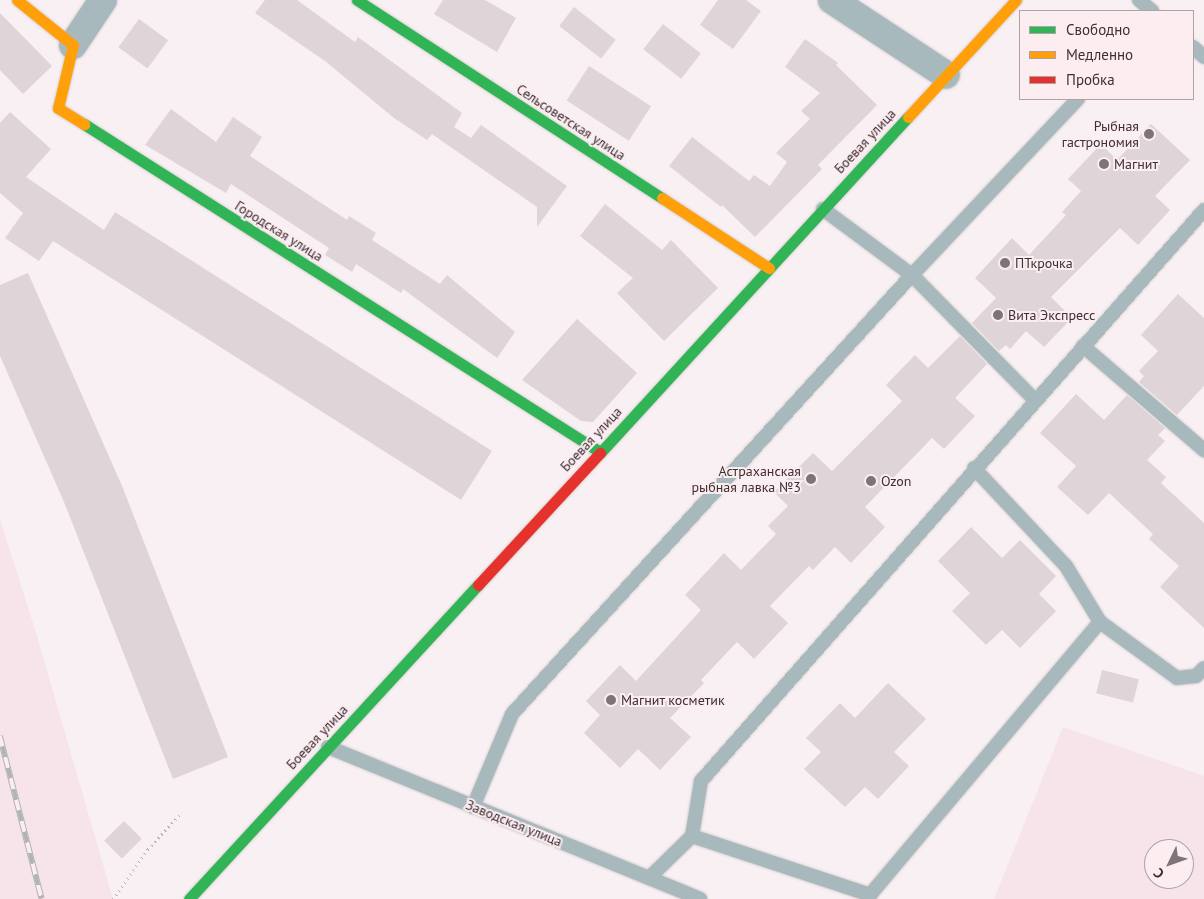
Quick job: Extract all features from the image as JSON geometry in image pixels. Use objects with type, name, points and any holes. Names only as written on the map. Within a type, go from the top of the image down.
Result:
[{"type":"street","points":[[17,0],[73,45],[103,0]]},
{"type":"street","name":"Сельсоветская улица","points":[[357,0],[769,268]]},
{"type":"street","points":[[832,0],[946,75]]},
{"type":"street","name":"Боевая улица","points":[[189,899],[1016,0]]},
{"type":"street","name":"Городская улица","points":[[73,45],[58,108],[600,452]]},
{"type":"lane","points":[[1139,0],[1151,10]]},
{"type":"lane","points":[[1194,49],[1204,57]]},
{"type":"lane","points":[[473,806],[512,714],[912,275],[1077,100]]},
{"type":"lane","points":[[823,209],[912,275],[1035,400]]},
{"type":"lane","points":[[649,878],[692,836],[700,781],[974,468],[1204,210]]},
{"type":"lane","points":[[1083,346],[1204,450]]},
{"type":"lane","points":[[974,468],[1066,566],[1100,622],[1177,678],[1196,676],[1204,668]]},
{"type":"lane","points":[[692,836],[870,895],[1100,622]]},
{"type":"lane","name":"Заводская улица","points":[[328,747],[700,899]]},
{"type":"path","points":[[113,899],[148,849],[182,812]]},
{"type":"shaded area","points":[[0,519],[37,636],[113,899],[0,899]]},
{"type":"shaded area","points":[[1063,727],[1204,776],[1204,899],[994,899]]},
{"type":"building","points":[[265,0],[297,0],[355,42],[358,37],[462,113],[454,127],[471,138],[481,125],[567,186],[537,227],[537,207],[432,134],[427,140],[394,118],[325,61],[255,13]]},
{"type":"building","points":[[443,0],[485,0],[516,18],[497,52],[434,14]]},
{"type":"building","points":[[718,0],[746,0],[761,11],[733,49],[700,25]]},
{"type":"building","points":[[574,7],[616,40],[601,59],[559,26]]},
{"type":"building","points":[[0,13],[52,66],[23,94],[0,70]]},
{"type":"building","points":[[139,19],[168,40],[148,68],[118,47]]},
{"type":"building","points":[[663,24],[701,54],[681,79],[643,49]]},
{"type":"building","points":[[805,39],[838,63],[836,65],[877,105],[818,165],[822,169],[755,237],[722,205],[721,207],[669,166],[692,137],[749,181],[754,175],[770,186],[787,162],[776,153],[810,119],[801,111],[820,93],[785,67]]},
{"type":"building","points":[[589,66],[651,106],[629,141],[567,100]]},
{"type":"building","points":[[171,109],[216,142],[233,117],[262,137],[250,156],[347,220],[349,216],[376,233],[372,240],[440,284],[447,275],[515,332],[497,358],[403,289],[401,293],[356,264],[352,272],[325,255],[329,248],[231,184],[226,193],[145,145]]},
{"type":"building","points":[[10,112],[51,149],[26,177],[104,230],[115,212],[492,451],[461,500],[53,241],[39,261],[5,238],[23,213],[0,193],[0,123]]},
{"type":"building","points":[[1151,124],[1190,160],[1155,196],[1170,210],[1138,245],[1120,228],[1051,297],[1072,318],[1044,347],[1026,331],[1010,349],[1006,345],[999,351],[972,323],[996,298],[975,278],[1012,238],[1029,255],[1066,215],[1062,212],[1081,191],[1068,179],[1101,144],[1117,160]]},
{"type":"building","points":[[605,204],[662,250],[671,240],[718,288],[664,341],[617,293],[633,278],[580,236]]},
{"type":"building","points":[[28,273],[122,486],[228,757],[173,779],[64,502],[0,356],[0,285]]},
{"type":"building","points":[[1178,294],[1204,318],[1204,386],[1177,415],[1139,382],[1144,376],[1139,371],[1158,351],[1141,335]]},
{"type":"building","points":[[577,319],[637,373],[593,422],[581,421],[522,380]]},
{"type":"building","points":[[960,336],[987,364],[955,398],[975,416],[944,449],[932,438],[865,507],[885,527],[851,563],[835,547],[813,570],[809,566],[770,606],[788,623],[754,659],[737,642],[701,680],[704,683],[670,718],[691,737],[660,770],[638,749],[620,768],[584,733],[600,715],[586,701],[620,665],[636,681],[701,610],[685,595],[724,553],[741,570],[776,534],[768,526],[788,506],[774,492],[813,453],[832,471],[902,401],[886,385],[915,355],[928,368]]},
{"type":"building","points":[[1076,394],[1104,420],[1127,395],[1165,428],[1158,435],[1165,441],[1147,460],[1166,477],[1161,483],[1204,523],[1204,628],[1160,587],[1179,566],[1149,539],[1153,534],[1109,493],[1088,515],[1057,487],[1076,466],[1040,433]]},
{"type":"building","points":[[971,527],[1002,558],[1020,540],[1056,576],[1039,594],[1056,611],[1020,648],[1002,630],[986,645],[952,611],[970,593],[938,561]]},
{"type":"building","points":[[1102,670],[1139,679],[1133,702],[1096,693]]},
{"type":"building","points":[[888,683],[926,719],[894,752],[909,766],[878,799],[865,787],[845,807],[804,769],[821,752],[806,738],[840,703],[855,718]]},
{"type":"building","points":[[124,821],[142,839],[122,858],[104,841]]},
{"type":"railway","points":[[0,736],[42,899]]},
{"type":"traffic: fast","points":[[357,0],[662,198]]},
{"type":"traffic: fast","points":[[600,453],[908,117]]},
{"type":"traffic: fast","points":[[84,124],[600,452]]},
{"type":"traffic: fast","points":[[189,899],[478,585]]},
{"type":"traffic: slow","points":[[17,0],[73,45],[58,108],[84,124]]},
{"type":"traffic: slow","points":[[908,117],[1016,0]]},
{"type":"traffic: slow","points":[[662,198],[769,268]]},
{"type":"traffic: jam","points":[[478,585],[600,453]]},
{"type":"place","name":"Рыбная гастрономия","points":[[1149,134]]},
{"type":"place","name":"Магнит","points":[[1104,164]]},
{"type":"place","name":"ПТкрочка","points":[[1005,263]]},
{"type":"place","name":"Вита Экспресс","points":[[998,315]]},
{"type":"place","name":"Астраханская рыбная лавка №3","points":[[811,479]]},
{"type":"place","name":"Ozon","points":[[871,481]]},
{"type":"place","name":"Магнит косметик","points":[[611,700]]}]
